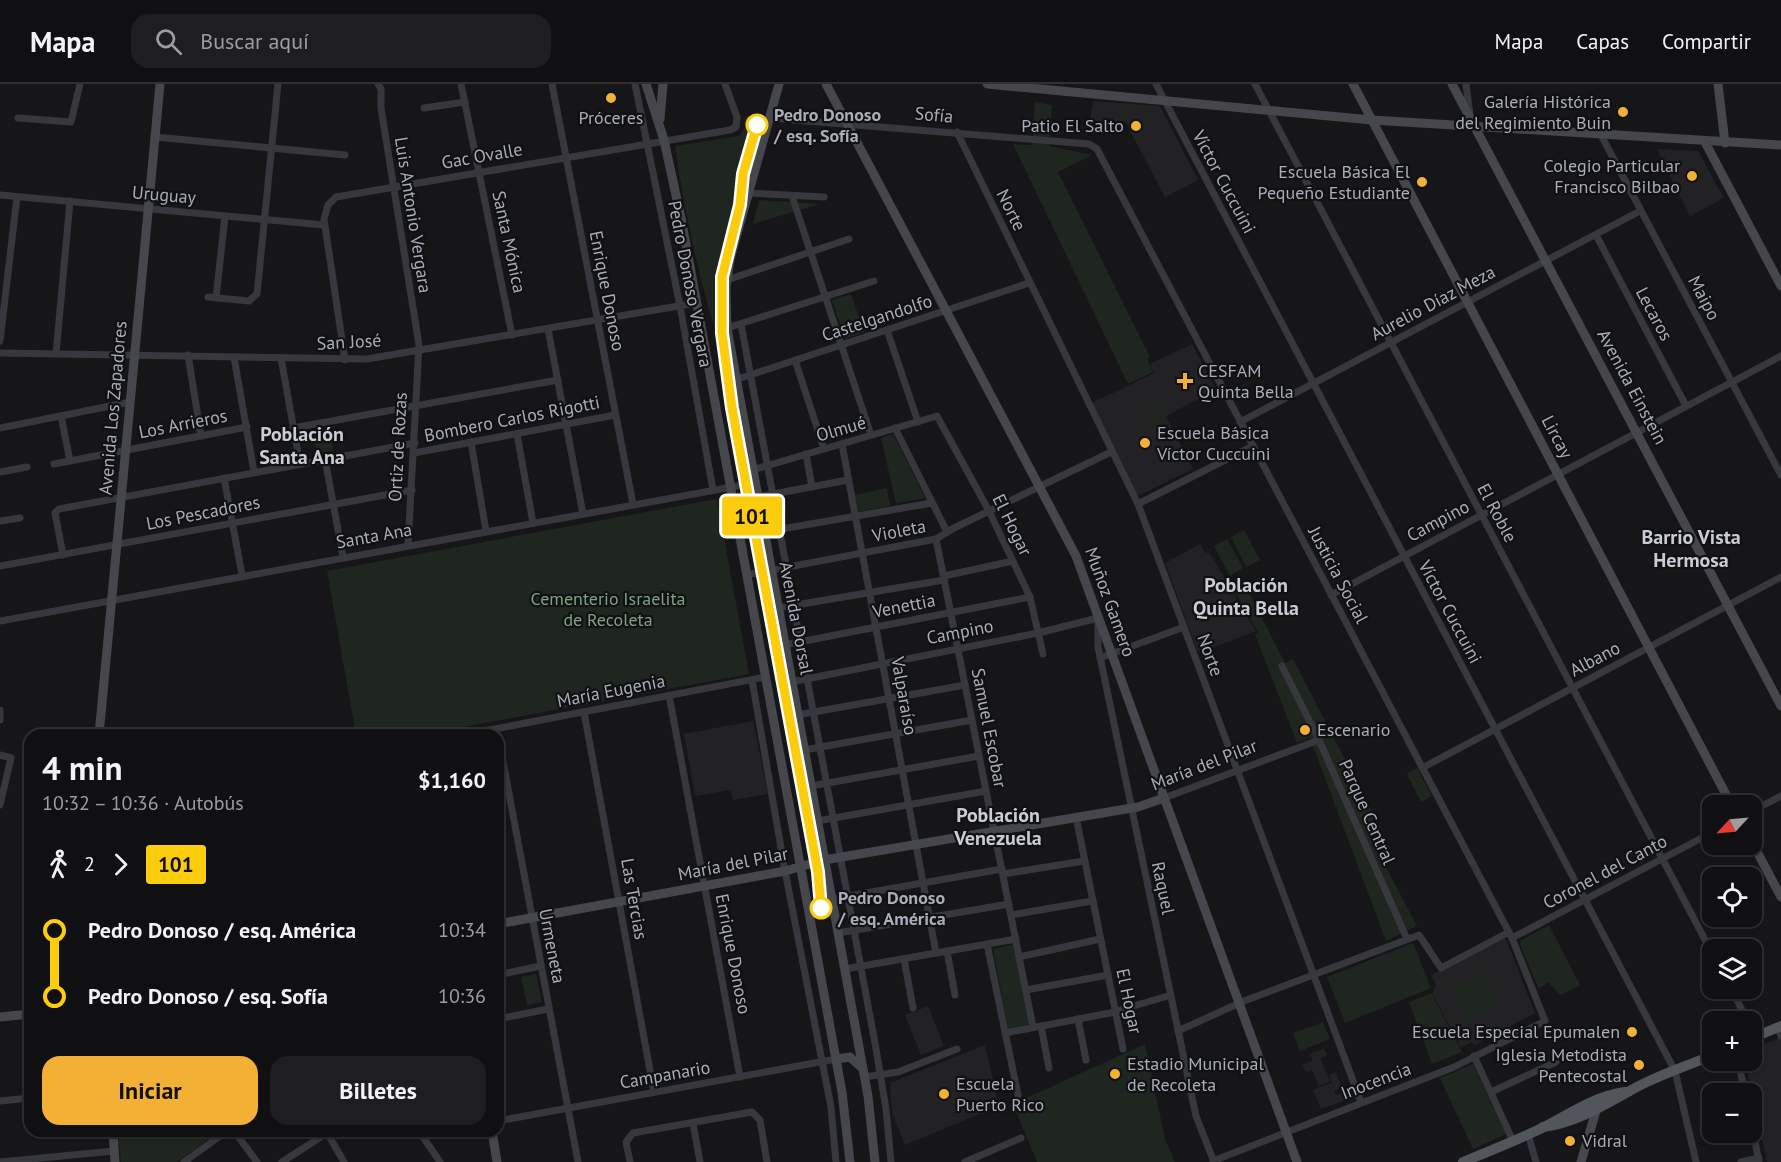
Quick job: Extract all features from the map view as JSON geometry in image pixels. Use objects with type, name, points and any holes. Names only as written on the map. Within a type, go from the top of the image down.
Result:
[{"type":"main road","name":"Avenida Los Zapadores","points":[[100,729],[160,84]]},
{"type":"main road","points":[[646,84],[664,140],[696,303],[837,1059],[847,1122],[850,1162]]},
{"type":"main road","points":[[659,121],[663,84]]},
{"type":"main road","name":"Avenida Dorsal","points":[[779,84],[727,279],[727,328],[864,1073],[875,1162]]},
{"type":"main road","name":"Muñoz Gamero","points":[[826,84],[1074,550],[1297,1162]]},
{"type":"main road","points":[[987,84],[1372,120],[1473,122],[1601,135],[1781,145]]},
{"type":"main road","name":"Lircay","points":[[1353,84],[1726,795]]},
{"type":"main road","name":"Avenida Einstein","points":[[1452,84],[1781,706]]},
{"type":"main road","points":[[1718,84],[1725,143]]},
{"type":"main road","points":[[1705,142],[1781,286]]},
{"type":"main road","name":"María del Pilar","points":[[504,923],[801,868],[824,860],[1131,808],[1164,798]]},
{"type":"main road","points":[[1759,855],[1781,897]]},
{"type":"main road","points":[[0,1017],[24,1015]]},
{"type":"main road","points":[[1762,1033],[1780,1029]]},
{"type":"main road","points":[[837,1059],[850,1057],[864,1073]]},
{"type":"main road","points":[[1543,1127],[1558,1125],[1597,1110],[1628,1091],[1702,1060]]},
{"type":"main road","points":[[1463,1162],[1543,1127],[1600,1098],[1628,1091]]},
{"type":"main road","points":[[1581,1162],[1600,1098]]},
{"type":"main road","points":[[113,1137],[115,1162]]},
{"type":"main road","points":[[493,1137],[497,1162]]},
{"type":"street","points":[[18,118],[71,122],[80,84]]},
{"type":"street","points":[[208,297],[249,301],[256,297],[278,84]]},
{"type":"street","name":"Luis Antonio Vergara","points":[[378,84],[381,89],[381,108],[419,351]]},
{"type":"street","name":"Santa Mónica","points":[[461,84],[512,335]]},
{"type":"street","name":"Enrique Donoso","points":[[552,84],[633,504]]},
{"type":"street","name":"Pedro Donoso Vergara","points":[[635,84],[680,306],[713,490]]},
{"type":"street","points":[[664,140],[730,130],[737,125],[737,117],[725,84]]},
{"type":"street","name":"Víctor Cuccuini","points":[[1156,84],[1675,1071],[1696,1162]]},
{"type":"street","name":"El Roble","points":[[1255,84],[1705,939]]},
{"type":"street","points":[[1466,84],[1473,122]]},
{"type":"street","points":[[424,108],[465,102]]},
{"type":"street","name":"Sofía","points":[[770,117],[957,132],[1095,147]]},
{"type":"street","name":"Norte","points":[[957,132],[1138,504],[1361,1102]]},
{"type":"street","name":"Maipo","points":[[1601,135],[1781,476]]},
{"type":"street","points":[[155,137],[345,155]]},
{"type":"street","name":"Gac Ovalle","points":[[324,225],[326,209],[336,197],[664,140]]},
{"type":"street","name":"Justicia Social","points":[[1095,147],[1510,935],[1545,1021]]},
{"type":"street","points":[[749,193],[824,197]]},
{"type":"street","name":"Uruguay","points":[[0,195],[324,225]]},
{"type":"street","points":[[792,196],[871,435]]},
{"type":"street","points":[[0,341],[17,197]]},
{"type":"street","points":[[56,354],[70,201]]},
{"type":"street","name":"Aurelio Díaz Meza","points":[[1240,422],[1640,211]]},
{"type":"street","points":[[216,297],[225,216]]},
{"type":"street","points":[[324,225],[345,360]]},
{"type":"street","name":"Lecaros","points":[[1596,234],[1686,406]]},
{"type":"street","points":[[727,279],[849,239]]},
{"type":"street","points":[[727,328],[874,281]]},
{"type":"street","name":"Castelgandolfo","points":[[735,380],[1029,283]]},
{"type":"street","name":"San José","points":[[0,353],[188,355],[345,360],[419,351],[696,303]]},
{"type":"street","name":"Avenida Dorsal","points":[[741,324],[881,1076],[891,1162]]},
{"type":"street","points":[[548,329],[583,514]]},
{"type":"street","points":[[887,330],[918,422]]},
{"type":"street","name":"Ortiz de Rozas","points":[[408,545],[419,351]]},
{"type":"street","points":[[188,355],[201,436]]},
{"type":"street","name":"Campino","points":[[1331,595],[1781,356]]},
{"type":"street","points":[[234,357],[254,472]]},
{"type":"street","points":[[280,358],[300,464]]},
{"type":"street","points":[[795,360],[824,449]]},
{"type":"street","points":[[293,428],[558,380]]},
{"type":"street","points":[[0,428],[130,402]]},
{"type":"street","name":"Bombero Carlos Rigotti","points":[[414,453],[615,415]]},
{"type":"street","points":[[61,416],[70,461]]},
{"type":"street","name":"Olmué","points":[[752,470],[937,416]]},
{"type":"street","name":"El Hogar","points":[[937,416],[989,511],[1030,597],[1043,654]]},
{"type":"street","name":"Los Arrieros","points":[[54,464],[247,428]]},
{"type":"street","points":[[895,428],[947,531]]},
{"type":"street","points":[[517,434],[533,523]]},
{"type":"street","points":[[471,442],[486,531]]},
{"type":"street","name":"Bombero Carlos Rigotti","points":[[63,555],[56,510],[415,443]]},
{"type":"street","name":"Valparaíso","points":[[842,444],[936,953]]},
{"type":"street","points":[[1138,504],[1253,446]]},
{"type":"street","name":"Violeta","points":[[746,575],[936,539],[947,531],[1112,452]]},
{"type":"street","points":[[806,454],[812,487]]},
{"type":"street","points":[[325,459],[343,557]]},
{"type":"street","points":[[0,472],[27,467]]},
{"type":"street","points":[[224,478],[242,575]]},
{"type":"street","points":[[757,497],[848,480]]},
{"type":"street","name":"Santa Ana","points":[[0,621],[754,483]]},
{"type":"street","name":"Los Pescadores","points":[[0,566],[412,490]]},
{"type":"street","points":[[764,532],[932,503]]},
{"type":"street","points":[[0,521],[20,518]]},
{"type":"street","name":"Samuel Escobar","points":[[936,539],[1026,990],[1049,1068]]},
{"type":"street","points":[[778,608],[944,578],[1013,561]]},
{"type":"street","name":"Albano","points":[[1422,768],[1781,577]]},
{"type":"street","name":"Venettia","points":[[784,645],[1030,597]]},
{"type":"street","name":"Campino","points":[[791,682],[958,647],[1038,633],[1098,618]]},
{"type":"street","name":"Raquel","points":[[1098,618],[1100,658],[1197,1121],[1213,1162]]},
{"type":"street","points":[[1100,658],[1184,627]]},
{"type":"street","name":"Parque Central","points":[[1282,666],[1318,740],[1407,939]]},
{"type":"street","name":"María Eugenia","points":[[504,732],[584,712],[765,677]]},
{"type":"street","points":[[752,680],[785,871],[831,1107],[836,1162]]},
{"type":"street","points":[[797,715],[965,685]]},
{"type":"street","name":"Enrique Donoso","points":[[669,695],[740,1077]]},
{"type":"street","points":[[0,711],[0,720]]},
{"type":"street","name":"Las Tercias","points":[[584,712],[654,1092]]},
{"type":"street","points":[[804,750],[972,720]]},
{"type":"street","name":"María del Pilar","points":[[1164,798],[1318,740]]},
{"type":"street","points":[[0,755],[11,758],[1,806]]},
{"type":"street","points":[[810,786],[979,756]]},
{"type":"street","name":"Urmeneta","points":[[504,767],[578,1162]]},
{"type":"street","points":[[817,820],[986,791]]},
{"type":"street","points":[[1762,806],[1781,796]]},
{"type":"street","name":"El Hogar","points":[[1076,817],[1124,1049]]},
{"type":"street","name":"Coronel del Canto","points":[[1407,939],[1419,935],[1441,968],[1585,900],[1702,838]]},
{"type":"street","points":[[832,899],[1002,871],[1084,861]]},
{"type":"street","points":[[1011,915],[1092,901]]},
{"type":"street","points":[[838,933],[1009,904]]},
{"type":"street","points":[[844,969],[1016,939]]},
{"type":"street","points":[[1019,957],[1100,939]]},
{"type":"street","points":[[1178,1031],[1239,1003],[1407,939]]},
{"type":"street","points":[[987,944],[1018,1095]]},
{"type":"street","points":[[947,951],[955,995]]},
{"type":"street","points":[[904,959],[913,1008]]},
{"type":"street","points":[[504,974],[540,966]]},
{"type":"street","points":[[1026,990],[1108,975]]},
{"type":"street","points":[[1005,1033],[1116,1011],[1171,995]]},
{"type":"street","points":[[504,1018],[548,1009]]},
{"type":"street","points":[[1078,1019],[1086,1060]]},
{"type":"street","name":"Inocencia","points":[[1213,1162],[1454,1067],[1545,1021]]},
{"type":"street","points":[[864,1073],[881,1076],[898,1072],[957,1049]]},
{"type":"street","points":[[1474,1056],[1513,1141]]},
{"type":"street","name":"Campanario","points":[[504,1120],[837,1059]]},
{"type":"street","points":[[1491,1092],[1556,1062]]},
{"type":"street","points":[[0,1101],[24,1099]]},
{"type":"street","points":[[630,1162],[628,1137],[633,1133],[749,1112],[756,1114],[760,1120],[767,1162]]},
{"type":"street","points":[[693,1123],[700,1162]]},
{"type":"street","points":[[1528,1134],[1536,1162]]},
{"type":"street","points":[[184,1162],[219,1137]]},
{"type":"street","points":[[238,1137],[257,1162]]},
{"type":"street","points":[[282,1162],[319,1137]]},
{"type":"street","points":[[329,1137],[344,1162]]},
{"type":"street","points":[[423,1137],[440,1162]]},
{"type":"street","points":[[965,1162],[977,1160],[1021,1138]]},
{"type":"street","points":[[1741,1162],[1759,1160],[1755,1143]]},
{"type":"street","points":[[0,1162],[114,1151]]},
{"type":"shaded area","points":[[1093,101],[1160,106],[1198,180],[1165,197],[1125,121],[1111,126],[1090,120]]},
{"type":"shaded area","name":"Colegio Particular Francisco Bilbao","points":[[1657,149],[1698,151],[1724,198],[1690,216]]},
{"type":"shaded area","name":"Escuela Básica Víctor Cuccuini","points":[[1192,344],[1216,390],[1166,416],[1193,469],[1140,495],[1136,493],[1092,403],[1154,373],[1150,364]]},
{"type":"shaded area","points":[[1200,544],[1205,553],[1209,552],[1256,631],[1201,652],[1197,650],[1165,563]]},
{"type":"shaded area","points":[[753,721],[768,794],[733,800],[731,790],[695,796],[684,734]]},
{"type":"shaded area","points":[[1502,938],[1506,939],[1535,1013],[1474,1046],[1472,1042],[1461,1048],[1432,993],[1436,985],[1431,975]]},
{"type":"shaded area","points":[[928,1006],[944,1046],[921,1055],[905,1015]]},
{"type":"shaded area","points":[[1781,1037],[1781,1162],[1767,1162],[1762,1139],[1762,1083],[1750,1083],[1747,1071],[1762,1071],[1762,1045]]},
{"type":"shaded area","name":"Escuela Puerto Rico","points":[[985,1045],[999,1106],[905,1145],[892,1113],[890,1083]]},
{"type":"shaded area","points":[[1324,1048],[1327,1055],[1320,1058],[1330,1081],[1319,1086],[1312,1070],[1306,1072],[1302,1065],[1313,1060],[1310,1054]]},
{"type":"shaded area","points":[[1336,1072],[1341,1087],[1334,1091],[1336,1095],[1343,1092],[1346,1100],[1321,1109],[1313,1090],[1332,1082],[1329,1075]]},
{"type":"green space","points":[[1035,102],[1052,105],[1049,146],[1092,155],[1058,172],[1150,357],[1147,359],[1153,372],[1128,384],[1013,144],[1032,145]]},
{"type":"green space","points":[[745,116],[754,116],[738,178],[732,222],[720,273],[719,319],[728,371],[696,260],[675,146],[739,136],[745,127]]},
{"type":"green space","points":[[759,200],[820,204],[753,224]]},
{"type":"green space","points":[[851,294],[864,332],[845,339],[832,300]]},
{"type":"green space","points":[[1157,405],[1172,434],[1158,441],[1143,412]]},
{"type":"green space","points":[[330,430],[333,451],[317,454],[313,433]]},
{"type":"green space","points":[[893,434],[925,498],[896,503],[881,438]]},
{"type":"green space","points":[[887,488],[890,506],[858,512],[855,495]]},
{"type":"green space","name":"Cementerio Israelita de Recoleta","points":[[717,499],[749,674],[452,729],[355,729],[327,571]]},
{"type":"green space","points":[[1244,530],[1260,560],[1246,567],[1231,537]]},
{"type":"green space","points":[[1227,539],[1243,568],[1230,576],[1214,546]]},
{"type":"green space","points":[[1241,577],[1285,663],[1293,659],[1381,829],[1369,835],[1417,926],[1386,941],[1310,738],[1297,743],[1255,634],[1259,633],[1230,584]]},
{"type":"green space","points":[[1417,768],[1432,796],[1421,802],[1407,774]]},
{"type":"green space","points":[[1549,925],[1580,985],[1560,995],[1548,982],[1539,989],[1520,945],[1521,940]]},
{"type":"green space","points":[[1413,943],[1431,988],[1345,1023],[1327,977]]},
{"type":"green space","points":[[1014,944],[1030,1024],[1008,1029],[993,949]]},
{"type":"green space","points":[[1483,971],[1497,998],[1489,1003],[1491,1007],[1467,1020],[1449,988]]},
{"type":"green space","points":[[536,974],[542,1002],[527,1005],[521,977]]},
{"type":"green space","points":[[1431,993],[1462,1052],[1432,1064],[1409,1002]]},
{"type":"green space","points":[[1323,1022],[1330,1039],[1300,1051],[1293,1033]]},
{"type":"green space","name":"Estadio Municipal de Recoleta","points":[[1145,1044],[1165,1139],[1175,1162],[1037,1162],[1013,1104]]},
{"type":"green space","points":[[1473,1064],[1506,1134],[1473,1149],[1440,1078]]},
{"type":"green space","points":[[119,1137],[212,1137],[177,1162],[121,1162]]},
{"type":"bus line","name":"101","points":[[757,125],[743,174],[740,205],[722,277],[722,333],[732,408],[818,872],[821,908]]},
{"type":"place","name":"Próceres","points":[[611,98]]},
{"type":"place","name":"Galería Histórica del Regimiento Buin","points":[[1623,112]]},
{"type":"place","name":"Pedro Donoso / esq. Sofía","points":[[757,125]]},
{"type":"place","name":"Patio El Salto","points":[[1136,126]]},
{"type":"place","name":"Colegio Particular Francisco Bilbao","points":[[1692,176]]},
{"type":"place","name":"Escuela Básica El Pequeño Estudiante","points":[[1422,182]]},
{"type":"place","name":"CESFAM Quinta Bella","points":[[1185,381]]},
{"type":"place","name":"Escuela Básica Víctor Cuccuini","points":[[1145,443]]},
{"type":"place","name":"Escenario","points":[[1305,730]]},
{"type":"place","name":"Pedro Donoso / esq. América","points":[[821,908]]},
{"type":"place","name":"Escuela Especial Epumalen","points":[[1632,1032]]},
{"type":"place","name":"Iglesia Metodista Pentecostal","points":[[1639,1065]]},
{"type":"place","name":"Estadio Municipal de Recoleta","points":[[1115,1074]]},
{"type":"place","name":"Escuela Puerto Rico","points":[[944,1094]]},
{"type":"place","name":"Vidral","points":[[1570,1141]]},
{"type":"district","name":"Población Santa Ana","points":[[302,446]]},
{"type":"district","name":"Barrio Vista Hermosa","points":[[1691,548]]},
{"type":"district","name":"Población Quinta Bella","points":[[1246,596]]},
{"type":"district","name":"Población Venezuela","points":[[998,826]]}]
